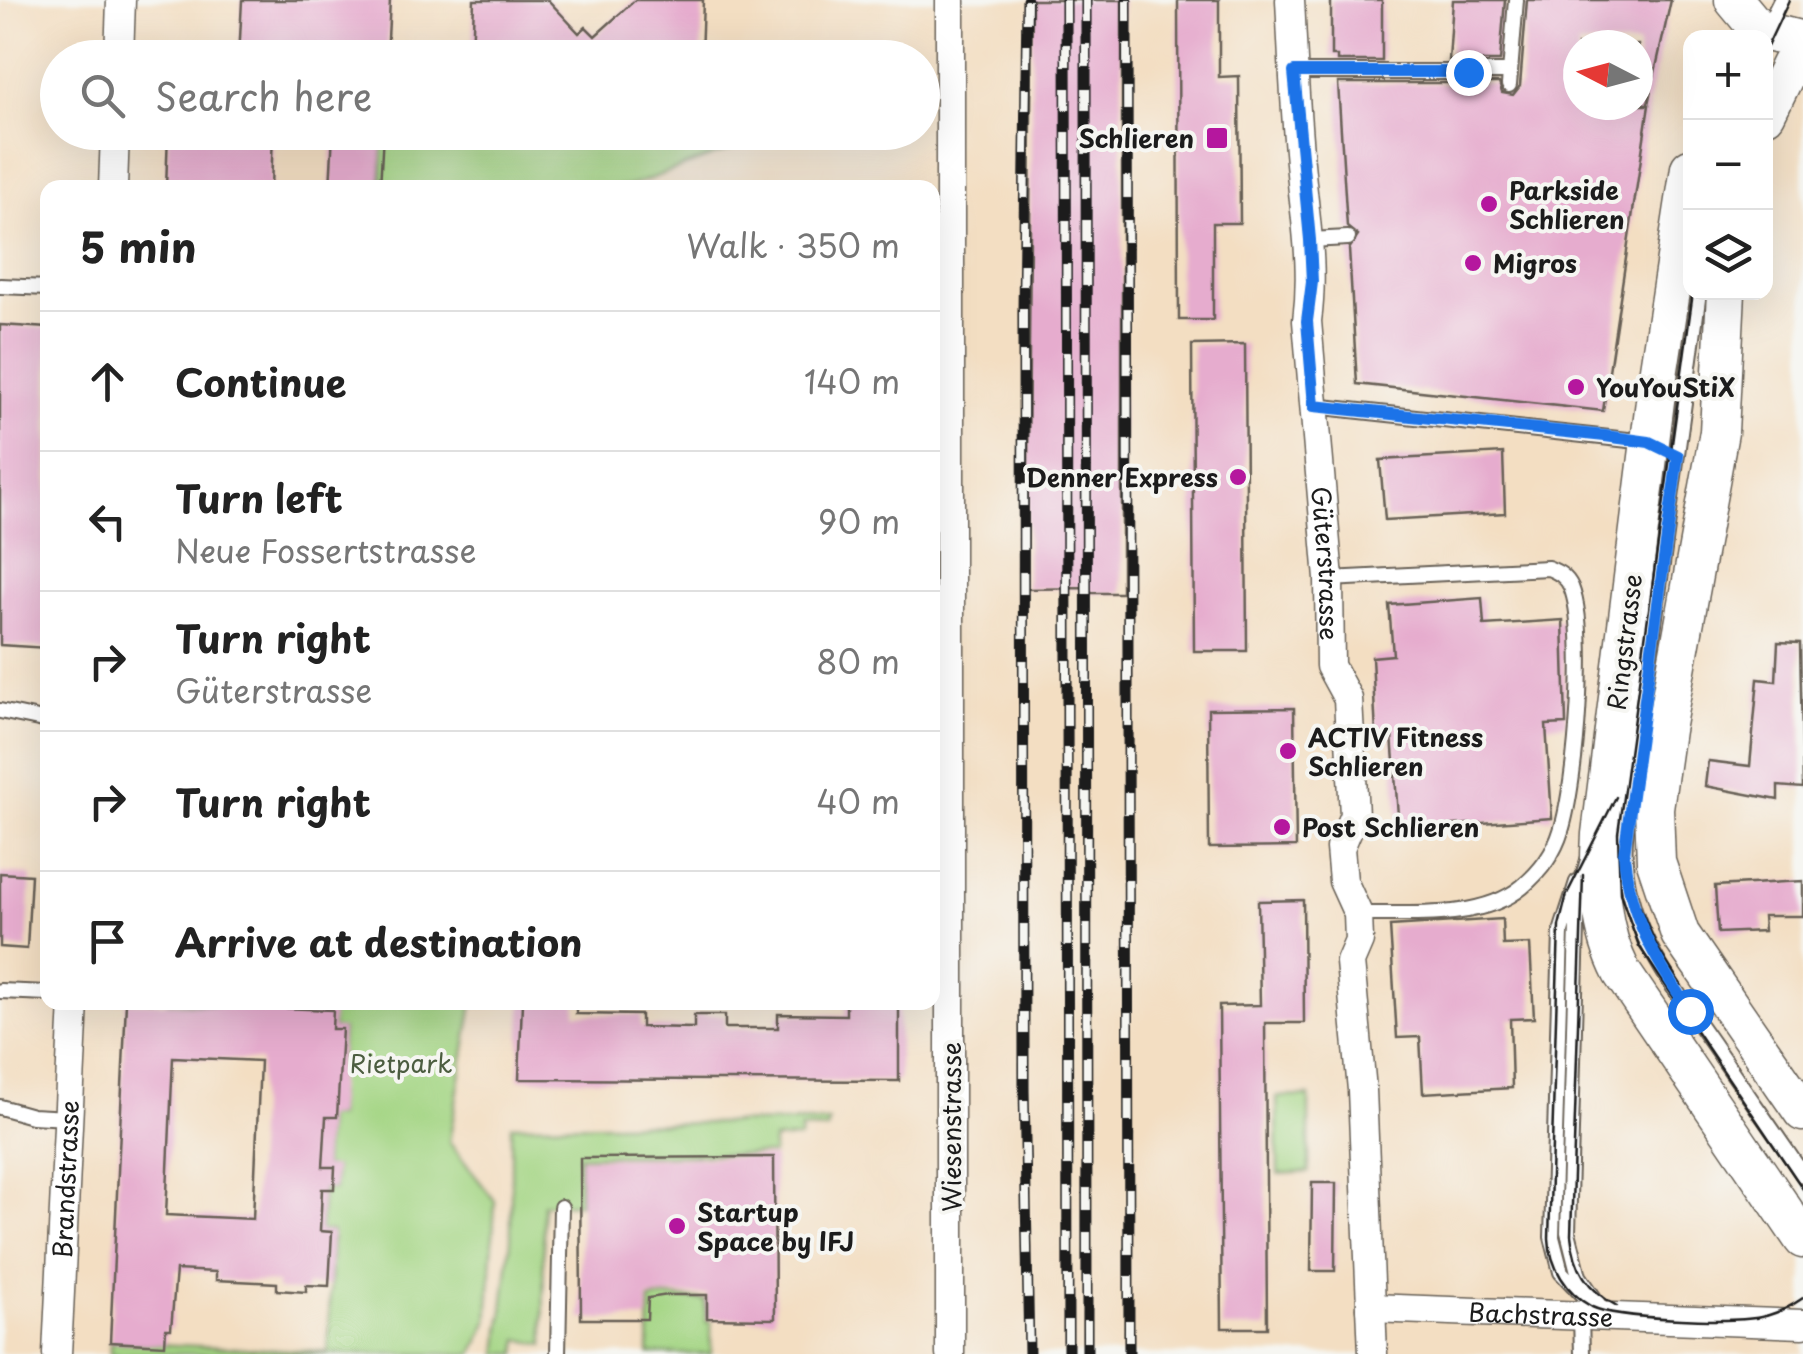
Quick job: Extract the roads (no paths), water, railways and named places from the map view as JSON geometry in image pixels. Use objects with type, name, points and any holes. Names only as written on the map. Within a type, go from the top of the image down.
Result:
[{"type":"main road","points":[[1732,0],[1750,24],[1766,18],[1803,40]]},
{"type":"main road","points":[[1724,30],[1732,0]]},
{"type":"main road","points":[[1773,100],[1790,65],[1803,52]]},
{"type":"main road","name":"Ringstrasse","points":[[1686,210],[1663,449],[1600,834],[1603,922],[1622,973],[1803,1239]]},
{"type":"main road","points":[[1726,300],[1719,432],[1665,730],[1654,808],[1656,862],[1678,930],[1803,1112]]},
{"type":"street","points":[[120,40],[122,0]]},
{"type":"street","name":"Wiesenstrasse","points":[[950,0],[950,1354]]},
{"type":"street","name":"Güterstrasse","points":[[1290,0],[1310,240],[1312,282],[1307,321],[1330,579],[1330,666],[1348,699],[1354,815],[1340,848],[1343,882],[1358,914],[1359,941],[1350,962],[1362,1090],[1374,1354]]},
{"type":"street","points":[[112,180],[114,150]]},
{"type":"street","name":"Brandstrasse","points":[[57,1354],[74,1010]]},
{"type":"street","points":[[1771,1322],[1803,1302]]},
{"type":"street","name":"Bachstrasse","points":[[1371,1308],[1803,1324]]},
{"type":"lane","points":[[1294,72],[1510,78],[1516,0]]},
{"type":"lane","points":[[1310,240],[1348,238]]},
{"type":"lane","points":[[0,286],[40,288]]},
{"type":"lane","points":[[1696,300],[1663,449],[1624,854],[1627,888],[1637,924],[1660,968],[1803,1175]]},
{"type":"lane","points":[[1314,406],[1663,449],[1695,471],[1703,528]]},
{"type":"lane","points":[[1330,579],[1530,567],[1560,572],[1572,590],[1579,672],[1564,816],[1546,863],[1520,888],[1493,904],[1358,914]]},
{"type":"lane","points":[[0,710],[40,719]]},
{"type":"lane","points":[[1582,1354],[1594,1317],[1578,1276],[1568,1232],[1580,874],[1634,761]]},
{"type":"lane","points":[[0,991],[40,993]]},
{"type":"lane","points":[[0,1106],[32,1116],[68,1118]]},
{"type":"lane","points":[[558,1354],[562,1207]]},
{"type":"tram line","points":[[1773,34],[1789,0]]},
{"type":"tram line","points":[[1692,300],[1618,833],[1620,893],[1639,946],[1803,1189]]},
{"type":"tram line","points":[[1616,797],[1567,894],[1559,926],[1549,1238],[1552,1259],[1567,1286],[1592,1307],[1605,1311],[1675,1319],[1746,1319],[1772,1314],[1803,1298]]},
{"type":"tram line","points":[[1583,875],[1571,1235],[1584,1277],[1617,1306]]},
{"type":"tram line","points":[[1639,906],[1658,949],[1681,985]]},
{"type":"railway","points":[[1027,0],[1023,311],[1024,1088],[1029,1354]]},
{"type":"railway","points":[[1066,0],[1068,1354]]},
{"type":"railway","points":[[1086,0],[1087,1354]]},
{"type":"railway","points":[[1127,0],[1129,1354]]},
{"type":"place","name":"Schlieren","points":[[1217,138]]},
{"type":"place","name":"Parkside Schlieren","points":[[1489,204]]},
{"type":"place","name":"Migros","points":[[1473,263]]},
{"type":"place","name":"YouYouStiX","points":[[1576,387]]},
{"type":"place","name":"Denner Express","points":[[1238,477]]},
{"type":"place","name":"ACTIV Fitness Schlieren","points":[[1288,751]]},
{"type":"place","name":"Post Schlieren","points":[[1282,827]]},
{"type":"place","name":"Startup Space by IFJ","points":[[677,1226]]},
{"type":"park label","name":"Rietpark","points":[[401,1063]]}]
